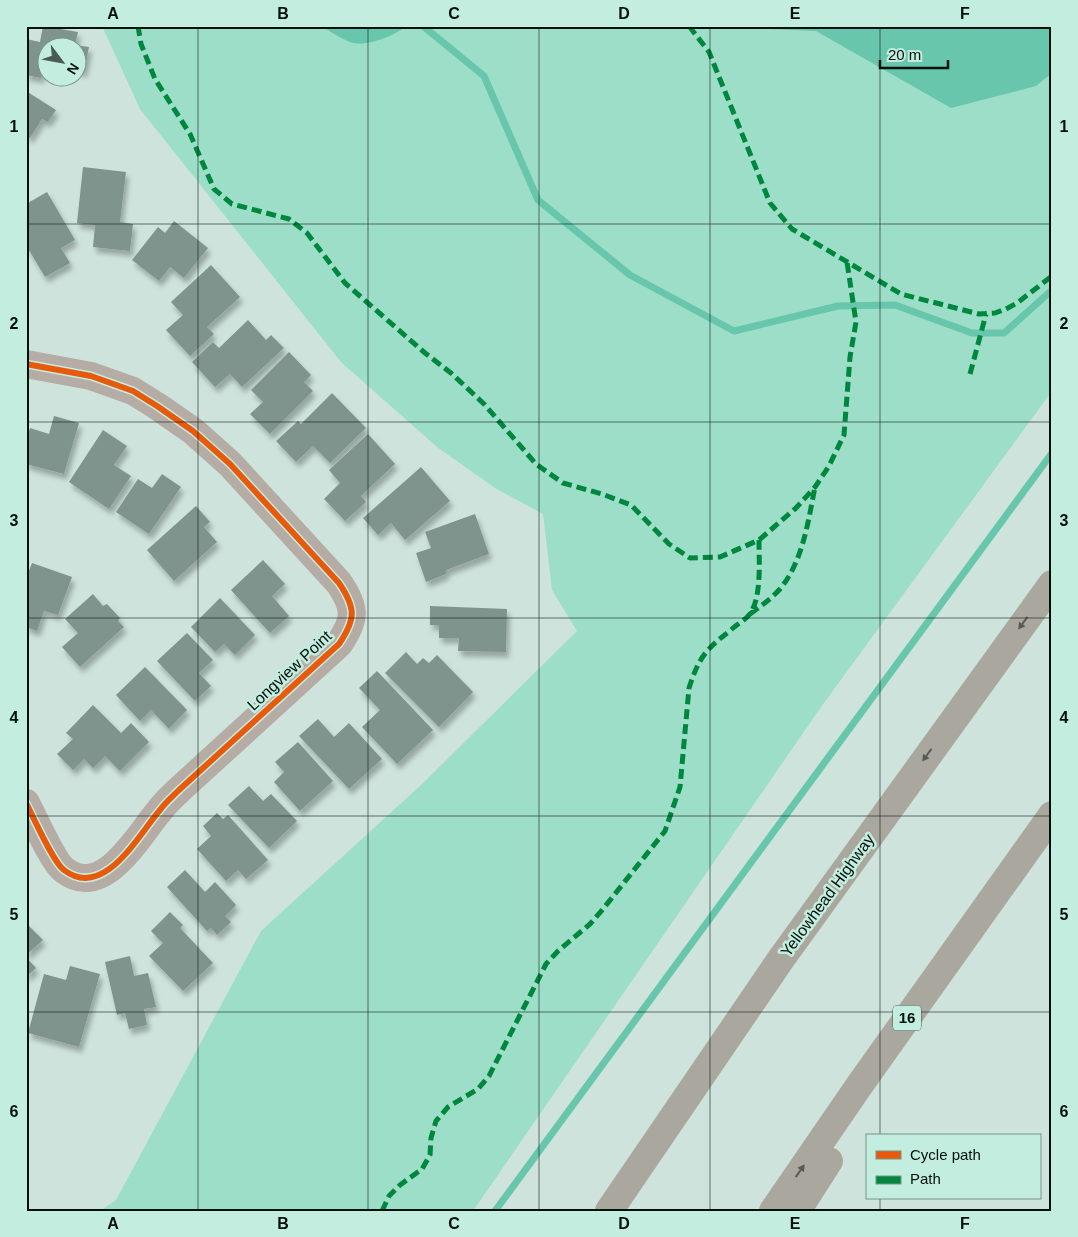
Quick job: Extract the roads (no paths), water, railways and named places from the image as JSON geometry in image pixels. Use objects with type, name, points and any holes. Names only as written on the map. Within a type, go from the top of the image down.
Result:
[{"type":"highway","name":"Yellowhead Highway","points":[[608,1211],[781,959],[1052,584]]},
{"type":"highway","points":[[797,1211],[1047,821]]},
{"type":"highway","name":"16","points":[[773,1211],[861,1083],[1047,821]]},
{"type":"highway","points":[[590,1211],[781,959]]},
{"type":"street","name":"Longview Point","points":[[26,364],[91,376],[133,391],[193,431],[230,464],[339,583],[348,597],[352,608],[351,622],[338,644],[178,790],[160,809],[126,854],[102,875],[91,878],[75,876],[63,870],[26,804]]},
{"type":"waterway","points":[[423,26],[484,76],[538,200],[630,275],[734,331],[838,306],[895,305],[972,333],[1004,333],[1052,290]]},
{"type":"waterway","points":[[495,1211],[1052,453]]}]
